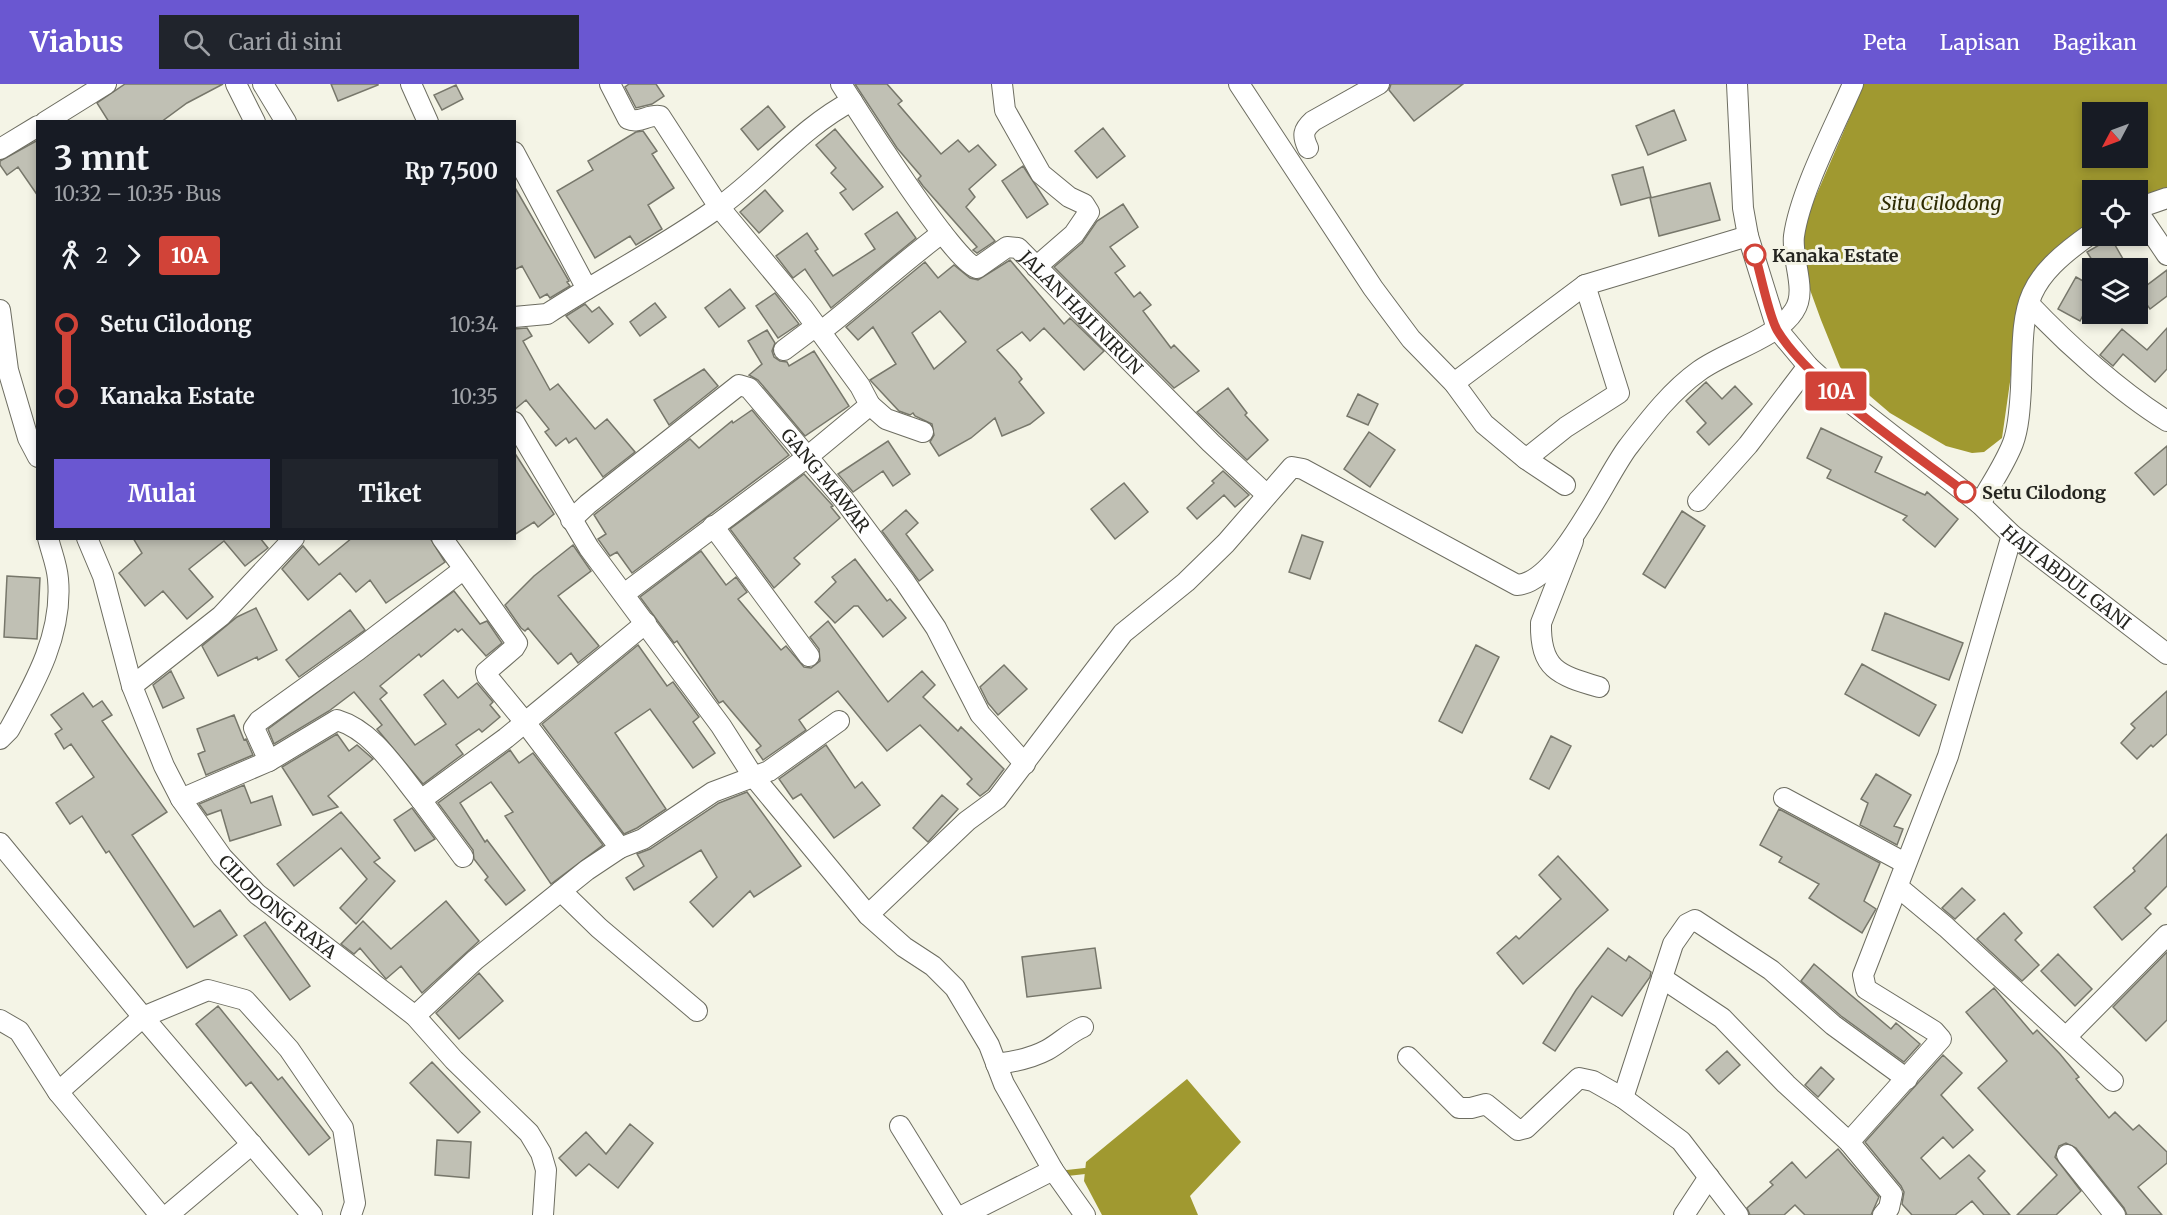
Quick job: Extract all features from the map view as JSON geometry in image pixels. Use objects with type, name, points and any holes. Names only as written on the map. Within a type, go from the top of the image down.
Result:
[{"type":"street","points":[[48,120],[105,84]]},
{"type":"street","points":[[263,84],[285,120]]},
{"type":"street","points":[[411,84],[427,120]]},
{"type":"street","points":[[610,84],[628,120],[636,121],[652,115],[660,116],[719,207],[818,329],[860,386],[870,405],[886,419],[923,432]]},
{"type":"street","name":"JALAN HAJI NIRUN","points":[[841,84],[942,233],[968,265],[977,268],[1007,247],[1013,246],[1225,457],[1267,495]]},
{"type":"street","points":[[1002,84],[1005,110],[1041,174],[1069,197],[1084,204],[1089,212],[1074,234],[1036,267]]},
{"type":"street","points":[[1239,84],[1373,288],[1411,339],[1454,383],[1484,424],[1526,459],[1564,485]]},
{"type":"street","points":[[1308,148],[1303,137],[1305,128],[1313,121],[1379,84]]},
{"type":"street","name":"HAJI ABDUL GANI","points":[[1737,84],[1743,208],[1748,236],[1777,329],[1808,366],[1886,432],[1980,504],[2012,536],[2167,654]]},
{"type":"street","points":[[1599,687],[1566,677],[1553,669],[1547,660],[1540,635],[1541,623],[1575,536],[1626,450],[1669,397],[1698,371],[1735,349],[1777,329],[1794,312],[1800,300],[1794,237],[1801,208],[1853,84]]},
{"type":"street","points":[[242,86],[254,120]]},
{"type":"street","points":[[516,317],[547,314],[719,207],[830,113],[852,101]]},
{"type":"street","points":[[0,149],[36,127]]},
{"type":"street","points":[[516,156],[587,289]]},
{"type":"street","points":[[2148,206],[2167,198]]},
{"type":"street","points":[[2148,226],[2167,255]]},
{"type":"street","points":[[784,350],[863,300],[911,256],[942,233]]},
{"type":"street","points":[[1454,383],[1585,285],[1748,236]]},
{"type":"street","points":[[1980,504],[2013,442],[2020,404],[2022,325],[2031,291],[2059,256],[2082,240]]},
{"type":"street","points":[[1526,459],[1566,427],[1619,393],[1585,285]]},
{"type":"street","points":[[2029,304],[2061,336],[2149,410],[2167,421]]},
{"type":"street","points":[[0,310],[2,341],[8,370],[30,417],[36,447]]},
{"type":"street","points":[[1698,501],[1748,445],[1808,366]]},
{"type":"street","name":"GANG MAWAR","points":[[571,520],[738,385],[749,388],[806,458],[844,500],[905,582],[936,628],[980,714],[1025,764]]},
{"type":"street","points":[[624,594],[806,458],[870,405]]},
{"type":"street","points":[[516,425],[571,520],[722,726],[753,776],[868,915],[904,947],[933,966],[955,988],[989,1045],[996,1064],[1053,1170],[1085,1215]]},
{"type":"street","points":[[868,915],[967,822],[997,799],[1025,764],[1048,728],[1123,633],[1186,582],[1226,543],[1288,470],[1297,466],[1517,585],[1535,578],[1575,536]]},
{"type":"street","points":[[713,526],[809,656]]},
{"type":"street","points":[[1850,1142],[1941,1039],[1934,1031],[1866,989],[1863,975],[1907,895],[1905,863],[1948,756],[2012,536]]},
{"type":"street","points":[[0,739],[9,730],[43,663],[58,609],[58,577],[49,540]]},
{"type":"street","name":"CILODONG RAYA","points":[[88,540],[103,576],[132,686],[164,766],[181,799],[222,857],[257,894],[415,1016],[454,1060],[529,1133],[542,1153],[546,1170],[543,1215]]},
{"type":"street","points":[[132,686],[221,616],[292,540]]},
{"type":"street","points":[[443,540],[517,643],[486,674],[620,848]]},
{"type":"street","points":[[269,760],[255,735],[254,729],[259,721],[358,650],[464,569]]},
{"type":"street","points":[[421,800],[506,738],[646,623]]},
{"type":"street","points":[[181,799],[269,760],[337,720],[354,725],[371,739],[421,800],[463,857]]},
{"type":"street","points":[[415,1016],[449,982],[561,891],[620,848],[643,839],[713,792],[769,771],[839,722]]},
{"type":"street","points":[[1784,798],[1905,863]]},
{"type":"street","points":[[0,843],[143,1017],[312,1215]]},
{"type":"street","points":[[561,891],[599,928],[697,1011]]},
{"type":"street","points":[[1907,895],[2067,1036],[2113,1081]]},
{"type":"street","points":[[1623,1098],[1673,944],[1687,924],[1695,920],[1771,970],[1833,1025],[1907,1079]]},
{"type":"street","points":[[2067,1036],[2167,935]]},
{"type":"street","points":[[1662,978],[1722,1018],[1786,1084],[1850,1142],[1892,1194],[1889,1208],[1883,1215]]},
{"type":"street","points":[[58,1092],[143,1017],[208,990],[245,1000],[289,1049],[344,1128],[355,1203],[351,1215]]},
{"type":"street","points":[[0,1020],[19,1031],[58,1092],[160,1215]]},
{"type":"street","points":[[996,1064],[1012,1062],[1046,1050],[1065,1035],[1083,1027]]},
{"type":"street","points":[[1408,1058],[1459,1108],[1486,1104],[1518,1130],[1526,1128],[1579,1078],[1593,1081],[1623,1098],[1681,1141],[1738,1215]]},
{"type":"street","points":[[900,1126],[955,1215]]},
{"type":"street","points":[[168,1215],[252,1144]]},
{"type":"street","points":[[2067,1155],[2115,1215]]},
{"type":"street","points":[[964,1215],[1053,1170]]},
{"type":"street","points":[[1684,1215],[1709,1177]]},
{"type":"water","name":"Situ Cilodong","points":[[1864,84],[2167,84],[2167,192],[2148,199],[2148,180],[2082,180],[2082,234],[2069,243],[2018,326],[2002,438],[1984,452],[1972,453],[1946,446],[1890,413],[1850,379],[1840,367],[1821,320],[1803,262],[1803,226]]},
{"type":"water","points":[[1187,1079],[1241,1142],[1190,1196],[1198,1215],[1102,1215],[1084,1181],[1086,1162]]},
{"type":"building","points":[[125,84],[223,84],[187,103],[164,120],[108,120],[97,103]]},
{"type":"building","points":[[331,84],[378,84],[378,85],[338,101]]},
{"type":"building","points":[[629,84],[656,84],[664,96],[652,104],[636,108],[625,87]]},
{"type":"building","points":[[855,84],[887,84],[902,101],[898,104],[941,154],[958,140],[969,152],[978,145],[996,165],[969,189],[975,197],[966,207],[995,241],[977,253],[973,250],[977,247],[923,186],[918,179],[921,176],[897,148]]},
{"type":"building","points":[[1391,84],[1463,84],[1414,121],[1389,90]]},
{"type":"building","points":[[456,85],[463,99],[442,110],[434,95]]},
{"type":"building","points":[[768,106],[785,127],[758,150],[741,129]]},
{"type":"building","points":[[1674,110],[1686,140],[1648,155],[1636,126]]},
{"type":"building","points":[[1103,128],[1125,156],[1097,178],[1075,151]]},
{"type":"building","points":[[835,129],[883,187],[853,210],[840,193],[846,189],[831,173],[836,168],[816,145]]},
{"type":"building","points":[[643,131],[657,151],[652,154],[674,188],[648,205],[662,229],[636,245],[630,236],[595,258],[557,191],[593,170],[588,161],[636,132]]},
{"type":"building","points":[[36,141],[36,193],[18,167],[7,175],[0,161]]},
{"type":"building","points":[[1023,166],[1048,204],[1027,218],[1002,181]]},
{"type":"building","points":[[1643,167],[1651,197],[1621,205],[1612,175]]},
{"type":"building","points":[[1710,183],[1720,220],[1659,236],[1650,198]]},
{"type":"building","points":[[516,189],[570,286],[550,298],[547,294],[540,298],[522,266],[516,269]]},
{"type":"building","points":[[765,190],[783,211],[759,233],[740,212]]},
{"type":"building","points":[[1123,204],[1138,227],[1110,247],[1125,266],[1115,273],[1134,297],[1140,292],[1151,305],[1143,311],[1171,348],[1174,345],[1199,371],[1174,388],[1054,267],[1082,243],[1097,221]]},
{"type":"building","points":[[897,212],[916,238],[831,308],[805,269],[793,278],[776,256],[807,233],[818,249],[815,251],[833,276],[875,249],[865,234]]},
{"type":"building","points":[[2097,246],[2116,246],[2122,258],[2091,258],[2087,252]]},
{"type":"building","points":[[1010,260],[1064,324],[1070,318],[1104,351],[1084,370],[1044,328],[1030,341],[1022,332],[997,350],[1022,379],[1019,382],[1044,413],[1030,424],[1002,436],[995,418],[971,438],[939,456],[930,442],[934,435],[932,424],[913,413],[910,415],[899,411],[870,380],[896,364],[873,327],[858,340],[846,327],[925,262],[938,278],[954,265],[970,278],[978,280]],"holes":[[[940,311],[966,342],[934,369],[912,333]]]},
{"type":"building","points":[[2167,270],[2167,296],[2150,309],[2148,306],[2148,284]]},
{"type":"building","points":[[2076,277],[2082,280],[2082,317],[2080,321],[2058,309]]},
{"type":"building","points":[[730,289],[745,308],[719,327],[705,308]]},
{"type":"building","points":[[775,293],[799,324],[778,338],[756,306]]},
{"type":"building","points":[[655,303],[666,317],[640,336],[630,322]]},
{"type":"building","points":[[585,304],[592,312],[599,307],[613,324],[589,343],[566,316]]},
{"type":"building","points":[[527,328],[532,336],[523,341],[550,390],[558,384],[595,429],[607,419],[635,452],[603,477],[576,438],[569,443],[566,438],[556,446],[545,432],[549,429],[526,400],[516,408],[516,329]]},
{"type":"building","points":[[2167,328],[2167,369],[2155,382],[2123,354],[2113,366],[2100,355],[2122,329],[2147,350]]},
{"type":"building","points":[[767,330],[775,343],[772,351],[774,357],[787,362],[789,366],[814,351],[849,406],[805,436],[758,380],[749,375],[762,364],[748,341]]},
{"type":"building","points":[[704,369],[718,386],[669,425],[654,400]]},
{"type":"building","points":[[1706,382],[1722,399],[1735,386],[1752,404],[1709,445],[1697,432],[1706,423],[1686,401]]},
{"type":"building","points":[[1228,388],[1247,413],[1245,415],[1268,440],[1247,460],[1197,412]]},
{"type":"building","points":[[1358,394],[1378,404],[1368,425],[1347,416]]},
{"type":"building","points":[[752,410],[789,455],[632,573],[617,552],[610,556],[598,539],[606,534],[594,515],[690,439],[699,448],[732,421],[733,423]]},
{"type":"building","points":[[1821,428],[1882,457],[1875,472],[1925,495],[1927,492],[1958,519],[1935,547],[1903,520],[1907,516],[1827,478],[1831,470],[1807,458]]},
{"type":"building","points":[[1369,432],[1395,450],[1370,487],[1344,469]]},
{"type":"building","points":[[888,441],[910,474],[893,486],[883,471],[853,492],[838,474]]},
{"type":"building","points":[[2167,446],[2167,484],[2154,495],[2135,473]]},
{"type":"building","points":[[516,455],[554,514],[538,527],[534,522],[516,534]]},
{"type":"building","points":[[1223,471],[1249,495],[1235,507],[1224,495],[1197,519],[1187,508],[1214,483],[1212,481]]},
{"type":"building","points":[[804,474],[833,506],[831,507],[840,518],[794,558],[800,564],[774,588],[730,529]]},
{"type":"building","points":[[1124,483],[1148,512],[1115,539],[1091,509]]},
{"type":"building","points":[[906,510],[918,523],[906,534],[933,570],[919,581],[882,531]]},
{"type":"building","points":[[1682,511],[1705,526],[1665,588],[1643,574]]},
{"type":"building","points":[[1302,535],[1323,542],[1310,579],[1289,572]]},
{"type":"building","points":[[134,540],[262,540],[268,548],[245,566],[224,541],[189,569],[213,597],[187,619],[163,591],[145,606],[119,573],[142,553]]},
{"type":"building","points":[[350,540],[431,540],[445,562],[386,603],[370,580],[356,592],[340,573],[308,600],[282,569],[303,546],[319,565]]},
{"type":"building","points":[[573,545],[591,571],[558,596],[599,646],[578,663],[571,653],[558,664],[528,628],[525,631],[521,628],[505,605],[534,576]]},
{"type":"building","points":[[701,551],[726,585],[736,577],[747,592],[738,599],[781,650],[786,646],[804,667],[811,668],[820,661],[819,649],[810,637],[828,621],[888,702],[922,671],[935,685],[923,697],[958,731],[961,727],[1004,769],[988,790],[980,796],[967,784],[972,779],[920,725],[887,751],[838,691],[799,720],[806,730],[763,760],[756,750],[761,746],[723,701],[719,703],[677,641],[674,643],[640,597]]},
{"type":"building","points":[[855,559],[887,601],[890,599],[906,618],[883,637],[858,606],[854,606],[835,623],[815,602],[836,582],[832,577]]},
{"type":"building","points":[[7,576],[40,578],[37,639],[4,637]]},
{"type":"building","points":[[454,591],[480,624],[487,621],[502,643],[486,656],[462,629],[458,632],[455,629],[421,657],[419,654],[380,686],[387,693],[380,699],[415,745],[446,724],[424,695],[443,680],[458,698],[477,683],[493,702],[490,705],[500,717],[482,732],[479,729],[456,745],[463,754],[423,784],[377,729],[382,725],[354,692],[329,711],[274,744],[268,729]]},
{"type":"building","points":[[256,608],[277,650],[218,676],[202,646],[237,617]]},
{"type":"building","points":[[350,610],[365,630],[299,677],[286,660]]},
{"type":"building","points":[[1885,613],[1963,643],[1949,680],[1872,650]]},
{"type":"building","points":[[638,645],[667,686],[673,682],[699,717],[693,722],[715,753],[693,768],[650,709],[615,733],[666,809],[624,834],[542,724]]},
{"type":"building","points":[[1476,645],[1499,657],[1462,733],[1439,721]]},
{"type":"building","points":[[1862,664],[1936,705],[1919,736],[1845,694]]},
{"type":"building","points":[[1004,665],[1027,689],[998,715],[988,703],[980,687]]},
{"type":"building","points":[[171,671],[184,698],[163,708],[153,685]]},
{"type":"building","points":[[2167,691],[2167,734],[2137,759],[2121,743],[2135,728],[2131,724]]},
{"type":"building","points":[[83,693],[93,707],[102,701],[112,715],[102,721],[167,812],[132,835],[194,927],[220,910],[237,935],[187,968],[109,851],[106,853],[82,816],[70,824],[56,803],[94,777],[71,744],[64,749],[55,734],[62,729],[51,715]]},
{"type":"building","points":[[234,715],[253,755],[206,775],[198,754],[205,751],[197,729]]},
{"type":"building","points":[[337,734],[349,751],[357,745],[373,759],[328,796],[338,807],[313,815],[282,767]]},
{"type":"building","points":[[1551,736],[1571,746],[1549,789],[1530,779]]},
{"type":"building","points":[[826,745],[855,788],[862,782],[880,805],[834,838],[801,794],[793,799],[779,779]]},
{"type":"building","points":[[510,750],[519,763],[533,753],[603,845],[551,884],[505,816],[513,812],[491,782],[460,803],[485,842],[487,840],[525,890],[506,905],[485,880],[488,877],[474,859],[473,850],[438,803]]},
{"type":"building","points":[[1876,774],[1911,795],[1894,826],[1903,829],[1897,845],[1860,825],[1868,803],[1861,799]]},
{"type":"building","points":[[244,785],[251,803],[272,796],[281,825],[230,841],[221,810],[207,815],[199,804]]},
{"type":"building","points":[[747,792],[801,866],[754,897],[750,891],[713,927],[690,902],[717,877],[701,850],[634,890],[626,878],[644,866],[637,854],[650,849],[719,803]]},
{"type":"building","points":[[942,795],[958,809],[928,842],[913,828]]},
{"type":"building","points":[[412,808],[435,839],[415,851],[394,820]]},
{"type":"building","points":[[1779,809],[1880,863],[1864,901],[1876,909],[1862,933],[1809,898],[1819,884],[1779,862],[1782,857],[1760,845]]},
{"type":"building","points":[[341,812],[380,858],[374,862],[395,881],[356,924],[340,908],[367,879],[341,848],[294,886],[277,864]]},
{"type":"building","points":[[2167,834],[2167,886],[2145,908],[2151,914],[2122,940],[2094,907],[2135,871],[2133,868]]},
{"type":"building","points":[[1558,856],[1608,910],[1523,984],[1497,953],[1516,936],[1519,939],[1561,899],[1539,875]]},
{"type":"building","points":[[1962,888],[1975,900],[1955,919],[1942,908]]},
{"type":"building","points":[[446,901],[479,941],[422,993],[401,966],[386,979],[360,948],[354,954],[341,944],[363,921],[391,949]]},
{"type":"building","points":[[2004,913],[2022,933],[2015,940],[2039,965],[2022,981],[1977,939]]},
{"type":"building","points":[[265,922],[310,986],[290,1000],[244,936]]},
{"type":"building","points":[[1095,948],[1101,988],[1027,997],[1022,957]]},
{"type":"building","points":[[1608,948],[1626,961],[1629,956],[1651,972],[1650,977],[1622,1016],[1592,996],[1555,1051],[1543,1043],[1576,990]]},
{"type":"building","points":[[2167,952],[2167,1020],[2146,1041],[2113,1007]]},
{"type":"building","points":[[2058,954],[2092,989],[2075,1006],[2041,971]]},
{"type":"building","points":[[1814,964],[1891,1029],[1896,1023],[1920,1044],[1904,1062],[1841,1016],[1801,981]]},
{"type":"building","points":[[479,973],[503,1001],[459,1039],[436,1013]]},
{"type":"building","points":[[1994,988],[2033,1034],[2037,1030],[2060,1054],[2079,1077],[2076,1079],[2109,1118],[2115,1112],[2133,1130],[2139,1125],[2167,1152],[2167,1163],[2138,1187],[2162,1215],[2127,1215],[2124,1208],[2076,1148],[2066,1143],[2059,1146],[2055,1157],[2081,1191],[2056,1215],[2017,1215],[2057,1175],[1978,1088],[2007,1061],[1966,1012]]},
{"type":"building","points":[[218,1006],[278,1080],[282,1077],[330,1138],[309,1155],[251,1082],[246,1086],[196,1024]]},
{"type":"building","points":[[1727,1051],[1740,1065],[1719,1084],[1706,1070]]},
{"type":"building","points":[[1943,1055],[1962,1073],[1941,1095],[1973,1130],[1953,1148],[1943,1137],[1921,1158],[1940,1179],[1969,1155],[1985,1171],[1978,1178],[2010,1215],[1984,1215],[1972,1201],[1955,1215],[1912,1215],[1902,1204],[1904,1192],[1901,1186],[1865,1142]]},
{"type":"building","points":[[432,1062],[480,1112],[458,1133],[410,1083]]},
{"type":"building","points":[[1821,1067],[1834,1079],[1818,1097],[1805,1085]]},
{"type":"building","points":[[630,1124],[653,1143],[618,1188],[589,1164],[576,1176],[559,1158],[586,1132],[606,1154]]},
{"type":"building","points":[[437,1140],[471,1142],[469,1178],[435,1175]]},
{"type":"building","points":[[1838,1149],[1879,1197],[1871,1215],[1805,1215],[1795,1205],[1784,1215],[1750,1215],[1747,1208],[1773,1185],[1770,1182],[1792,1162],[1806,1178]]},
{"type":"waterway","points":[[1067,1173],[1085,1171]]},
{"type":"bus line","name":"10A","points":[[1755,255],[1777,329],[1808,366],[1886,432],[1965,492]]},
{"type":"place","name":"Kanaka Estate","points":[[1755,255]]},
{"type":"place","name":"Setu Cilodong","points":[[1965,492]]}]
